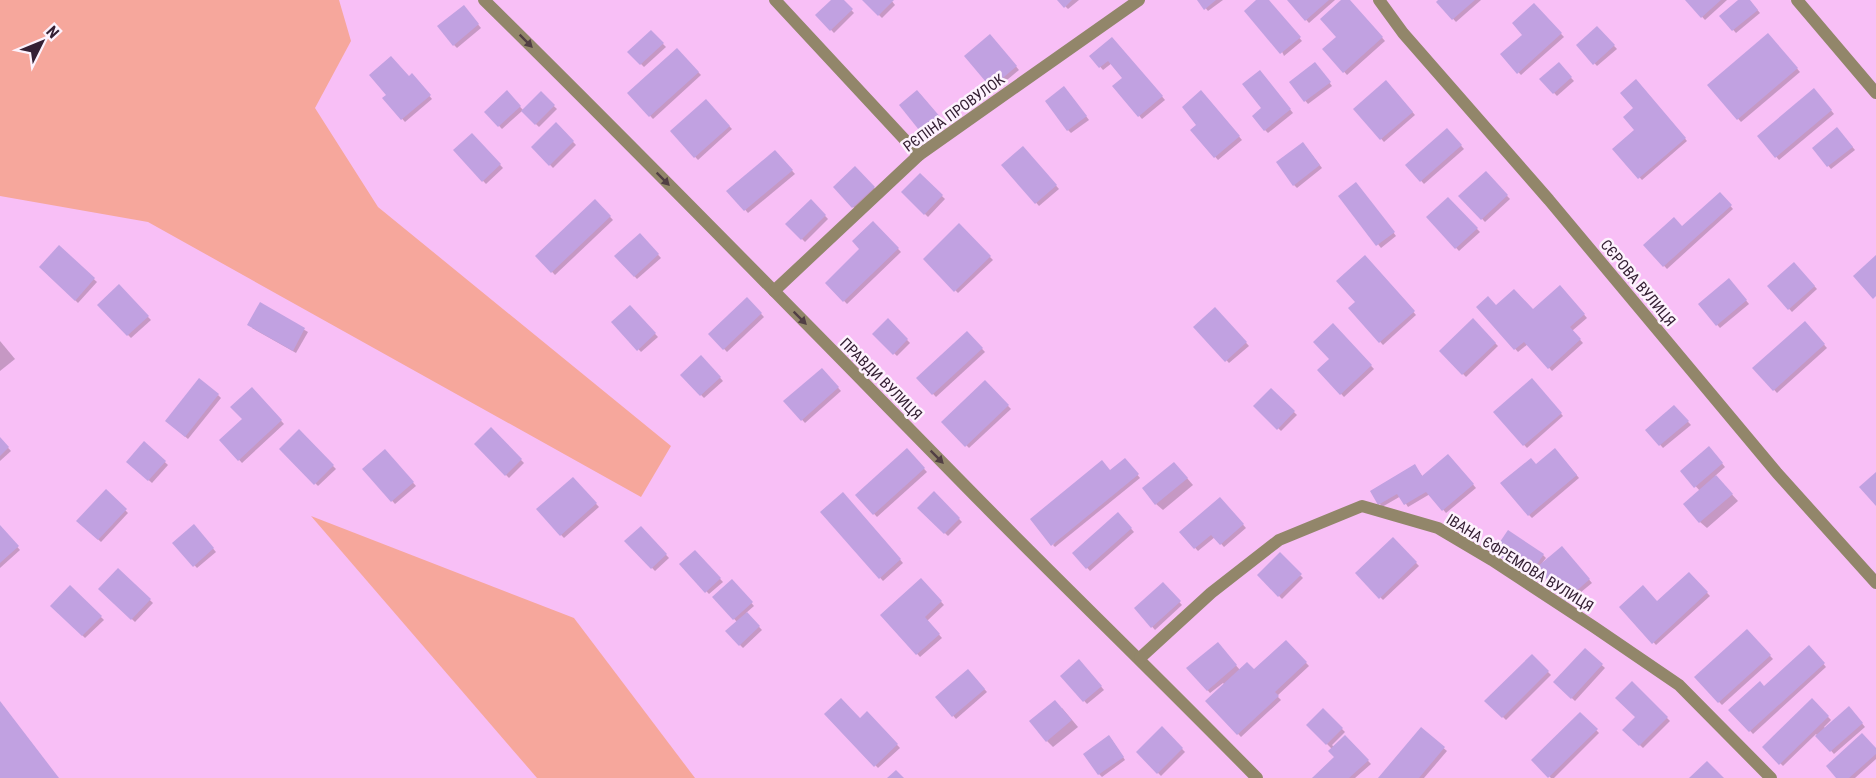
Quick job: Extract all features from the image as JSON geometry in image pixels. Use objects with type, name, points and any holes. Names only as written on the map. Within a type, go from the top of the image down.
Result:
[{"type":"street","name":"ПРАВДИ ВУЛИЦЯ","points":[[484,0],[589,103],[1005,526],[1140,658],[1257,778]]},
{"type":"street","points":[[776,0],[919,155]]},
{"type":"street","name":"РЄПІНА ПРОВУЛОК","points":[[774,291],[919,155],[1139,0]]},
{"type":"street","name":"СЄРОВА ВУЛИЦЯ","points":[[1379,0],[1403,33],[1549,200],[1777,473],[1876,583]]},
{"type":"street","points":[[1797,0],[1876,93]]},
{"type":"street","name":"ІВАНА ЄФРЕМОВА ВУЛИЦЯ","points":[[1140,658],[1211,593],[1279,540],[1362,506],[1438,528],[1492,560],[1585,621],[1679,686],[1772,778]]},
{"type":"shaded area","points":[[0,0],[339,0],[351,41],[315,108],[378,207],[671,446],[641,497],[148,222],[0,196]]},
{"type":"shaded area","points":[[311,516],[574,618],[695,778],[537,778]]},
{"type":"building","points":[[831,0],[844,0],[853,9],[830,31],[815,15]]},
{"type":"building","points":[[862,0],[894,0],[878,16]]},
{"type":"building","points":[[1057,0],[1072,0],[1064,8]]},
{"type":"building","points":[[1197,0],[1216,0],[1204,10]]},
{"type":"building","points":[[1256,0],[1269,0],[1301,37],[1280,54],[1244,11]]},
{"type":"building","points":[[1287,0],[1329,0],[1305,21]]},
{"type":"building","points":[[1341,0],[1350,0],[1383,37],[1343,73],[1322,49],[1336,37],[1320,19]]},
{"type":"building","points":[[1438,0],[1475,0],[1452,20],[1436,2]]},
{"type":"building","points":[[1685,0],[1721,0],[1701,18]]},
{"type":"building","points":[[1738,0],[1750,0],[1758,10],[1732,31],[1719,16]]},
{"type":"building","points":[[1534,3],[1562,33],[1517,74],[1500,54],[1522,35],[1512,23]]},
{"type":"building","points":[[464,5],[479,24],[453,46],[437,26]]},
{"type":"building","points":[[1597,26],[1615,45],[1593,65],[1576,45]]},
{"type":"building","points":[[651,30],[664,43],[640,65],[627,52]]},
{"type":"building","points":[[1768,33],[1798,68],[1737,120],[1707,85]]},
{"type":"building","points":[[990,34],[1017,66],[991,88],[964,56]]},
{"type":"building","points":[[1112,37],[1163,96],[1138,117],[1112,86],[1122,78],[1108,61],[1099,68],[1089,56]]},
{"type":"building","points":[[677,48],[699,72],[649,117],[627,93]]},
{"type":"building","points":[[391,56],[409,76],[412,73],[431,95],[401,120],[382,98],[386,95],[369,75]]},
{"type":"building","points":[[1315,62],[1331,82],[1304,102],[1289,82]]},
{"type":"building","points":[[1559,62],[1572,77],[1553,94],[1539,79]]},
{"type":"building","points":[[1260,70],[1291,109],[1264,131],[1252,116],[1261,108],[1242,84]]},
{"type":"building","points":[[1636,79],[1686,138],[1638,179],[1612,149],[1634,130],[1623,117],[1633,108],[1620,93]]},
{"type":"building","points":[[1386,80],[1413,112],[1380,140],[1353,109]]},
{"type":"building","points":[[1064,86],[1087,116],[1067,131],[1045,101]]},
{"type":"building","points":[[1814,88],[1832,110],[1775,158],[1757,136]]},
{"type":"building","points":[[507,90],[521,106],[498,127],[484,112]]},
{"type":"building","points":[[917,90],[942,119],[923,135],[899,105]]},
{"type":"building","points":[[1201,90],[1240,136],[1214,158],[1190,130],[1196,125],[1182,107]]},
{"type":"building","points":[[541,91],[555,105],[535,125],[521,111]]},
{"type":"building","points":[[706,99],[730,126],[694,158],[670,131]]},
{"type":"building","points":[[556,122],[574,141],[549,166],[531,147]]},
{"type":"building","points":[[1837,127],[1853,147],[1827,167],[1812,148]]},
{"type":"building","points":[[1447,128],[1462,145],[1420,182],[1405,165]]},
{"type":"building","points":[[472,133],[501,164],[482,182],[453,150]]},
{"type":"building","points":[[1303,142],[1320,165],[1293,186],[1276,162]]},
{"type":"building","points":[[1023,146],[1057,185],[1035,204],[1001,165]]},
{"type":"building","points":[[775,150],[793,170],[744,211],[726,191]]},
{"type":"building","points":[[855,166],[875,187],[852,208],[833,187]]},
{"type":"building","points":[[1486,171],[1508,195],[1481,220],[1458,196]]},
{"type":"building","points":[[920,173],[943,195],[924,215],[901,192]]},
{"type":"building","points":[[1356,182],[1395,232],[1376,246],[1338,196]]},
{"type":"building","points":[[1720,192],[1732,205],[1663,267],[1643,245],[1674,217],[1682,226]]},
{"type":"building","points":[[1448,197],[1478,228],[1455,249],[1426,217]]},
{"type":"building","points":[[595,199],[611,216],[551,273],[535,256]]},
{"type":"building","points":[[811,199],[826,215],[801,240],[785,224]]},
{"type":"building","points":[[873,221],[899,248],[843,302],[825,283],[859,249],[852,241]]},
{"type":"building","points":[[959,223],[991,256],[954,292],[923,259]]},
{"type":"building","points":[[640,233],[659,254],[634,277],[614,256]]},
{"type":"building","points":[[59,245],[95,278],[75,301],[39,267]]},
{"type":"building","points":[[1365,255],[1415,311],[1379,343],[1348,308],[1355,302],[1336,281]]},
{"type":"building","points":[[1876,255],[1876,296],[1873,299],[1853,276]]},
{"type":"building","points":[[1794,262],[1815,286],[1788,310],[1767,286]]},
{"type":"building","points":[[1729,278],[1747,300],[1716,326],[1698,304]]},
{"type":"building","points":[[119,284],[149,316],[127,336],[97,305]]},
{"type":"building","points":[[1560,285],[1585,314],[1570,327],[1581,339],[1548,369],[1524,342],[1514,350],[1476,307],[1488,296],[1496,305],[1514,289],[1533,309]]},
{"type":"building","points":[[747,297],[762,313],[723,350],[708,334]]},
{"type":"building","points":[[260,302],[305,328],[293,351],[247,325]]},
{"type":"building","points":[[630,305],[656,333],[637,351],[611,322]]},
{"type":"building","points":[[1215,307],[1247,342],[1225,362],[1193,327]]},
{"type":"building","points":[[888,318],[908,339],[893,355],[872,334]]},
{"type":"building","points":[[1473,318],[1496,343],[1462,375],[1439,351]]},
{"type":"building","points":[[1805,321],[1825,344],[1773,391],[1752,368]]},
{"type":"building","points":[[1333,323],[1372,365],[1340,395],[1317,370],[1329,359],[1313,342]]},
{"type":"building","points":[[967,331],[983,348],[932,395],[916,378]]},
{"type":"building","points":[[701,355],[721,377],[700,396],[680,375]]},
{"type":"building","points":[[822,368],[839,387],[801,421],[783,401]]},
{"type":"building","points":[[199,378],[219,394],[185,437],[165,421]]},
{"type":"building","points":[[1532,378],[1562,413],[1523,446],[1493,412]]},
{"type":"building","points":[[985,380],[1009,405],[965,447],[941,422]]},
{"type":"building","points":[[252,387],[282,420],[238,461],[219,440],[242,419],[230,407]]},
{"type":"building","points":[[1271,388],[1295,411],[1277,430],[1253,406]]},
{"type":"building","points":[[1674,405],[1689,421],[1659,446],[1645,430]]},
{"type":"building","points":[[491,427],[522,459],[505,476],[474,444]]},
{"type":"building","points":[[299,429],[334,465],[314,485],[279,449]]},
{"type":"building","points":[[0,437],[9,447],[0,456]]},
{"type":"building","points":[[144,441],[166,461],[148,481],[126,462]]},
{"type":"building","points":[[1709,446],[1723,463],[1694,488],[1680,471]]},
{"type":"building","points":[[907,448],[925,468],[873,515],[855,495]]},
{"type":"building","points":[[1555,448],[1577,475],[1528,516],[1500,483],[1531,458],[1536,464]]},
{"type":"building","points":[[385,449],[414,482],[391,502],[362,469]]},
{"type":"building","points":[[1448,454],[1474,484],[1442,511],[1426,492],[1404,505],[1397,494],[1378,505],[1370,491],[1415,464],[1422,476]]},
{"type":"building","points":[[1125,458],[1139,474],[1051,546],[1030,519],[1102,460],[1110,470]]},
{"type":"building","points":[[1174,462],[1188,478],[1155,505],[1142,488]]},
{"type":"building","points":[[1876,472],[1876,506],[1859,487]]},
{"type":"building","points":[[1716,475],[1733,494],[1699,523],[1683,504]]},
{"type":"building","points":[[573,477],[597,503],[560,536],[536,509]]},
{"type":"building","points":[[106,489],[127,509],[98,540],[76,521]]},
{"type":"building","points":[[934,491],[960,518],[944,534],[917,508]]},
{"type":"building","points":[[843,492],[901,559],[879,579],[820,512]]},
{"type":"building","points":[[1220,497],[1244,524],[1220,545],[1211,535],[1194,549],[1179,532]]},
{"type":"building","points":[[1118,512],[1132,528],[1086,569],[1072,553]]},
{"type":"building","points":[[194,524],[214,548],[193,567],[172,543]]},
{"type":"building","points":[[0,525],[19,546],[0,563]]},
{"type":"building","points":[[641,526],[667,554],[651,569],[624,541]]},
{"type":"building","points":[[1508,530],[1544,554],[1529,576],[1493,552]]},
{"type":"building","points":[[1393,537],[1417,562],[1379,599],[1355,573]]},
{"type":"building","points":[[1562,546],[1590,579],[1565,601],[1537,567]]},
{"type":"building","points":[[695,550],[721,578],[705,593],[679,564]]},
{"type":"building","points":[[1280,552],[1302,574],[1278,597],[1257,575]]},
{"type":"building","points":[[118,568],[151,599],[131,620],[98,589]]},
{"type":"building","points":[[1689,572],[1708,592],[1652,644],[1619,607],[1643,585],[1657,601]]},
{"type":"building","points":[[921,578],[942,601],[925,617],[940,634],[916,655],[880,615]]},
{"type":"building","points":[[732,579],[753,602],[733,620],[712,597]]},
{"type":"building","points":[[1163,582],[1181,601],[1151,628],[1134,608]]},
{"type":"building","points":[[70,585],[102,616],[82,636],[50,606]]},
{"type":"building","points":[[747,612],[760,626],[739,646],[725,631]]},
{"type":"building","points":[[1747,629],[1771,655],[1718,703],[1694,677]]},
{"type":"building","points":[[1286,640],[1307,662],[1275,692],[1279,696],[1237,735],[1205,701],[1247,662],[1254,669]]},
{"type":"building","points":[[1218,642],[1237,665],[1207,691],[1186,668]]},
{"type":"building","points":[[1809,645],[1825,663],[1749,732],[1728,710],[1760,681],[1764,686]]},
{"type":"building","points":[[1585,648],[1603,664],[1571,699],[1553,682]]},
{"type":"building","points":[[1532,654],[1549,671],[1502,718],[1484,701]]},
{"type":"building","points":[[1079,659],[1102,686],[1083,702],[1060,676]]},
{"type":"building","points":[[968,669],[985,689],[952,717],[935,697]]},
{"type":"building","points":[[1632,681],[1668,717],[1639,746],[1622,730],[1635,717],[1615,698]]},
{"type":"building","points":[[841,698],[860,718],[867,711],[898,744],[874,767],[824,714]]},
{"type":"building","points":[[1812,698],[1829,716],[1779,765],[1762,747]]},
{"type":"building","points":[[1055,700],[1072,720],[1046,742],[1029,721]]},
{"type":"building","points":[[0,701],[59,778],[0,778]]},
{"type":"building","points":[[1849,706],[1863,723],[1830,752],[1815,736]]},
{"type":"building","points":[[1323,708],[1343,728],[1326,745],[1306,725]]},
{"type":"building","points":[[1580,712],[1598,729],[1548,778],[1531,760]]},
{"type":"building","points":[[1162,726],[1183,748],[1157,774],[1136,752]]},
{"type":"building","points":[[1421,727],[1445,747],[1419,778],[1378,778]]},
{"type":"building","points":[[1862,733],[1876,748],[1876,754],[1849,778],[1836,778],[1826,766]]},
{"type":"building","points":[[1109,735],[1124,757],[1098,775],[1083,754]]},
{"type":"building","points":[[1345,735],[1369,760],[1349,778],[1312,778],[1334,757],[1328,751]]},
{"type":"building","points":[[1707,761],[1724,778],[1689,778]]},
{"type":"building","points":[[896,770],[904,778],[887,778]]}]
